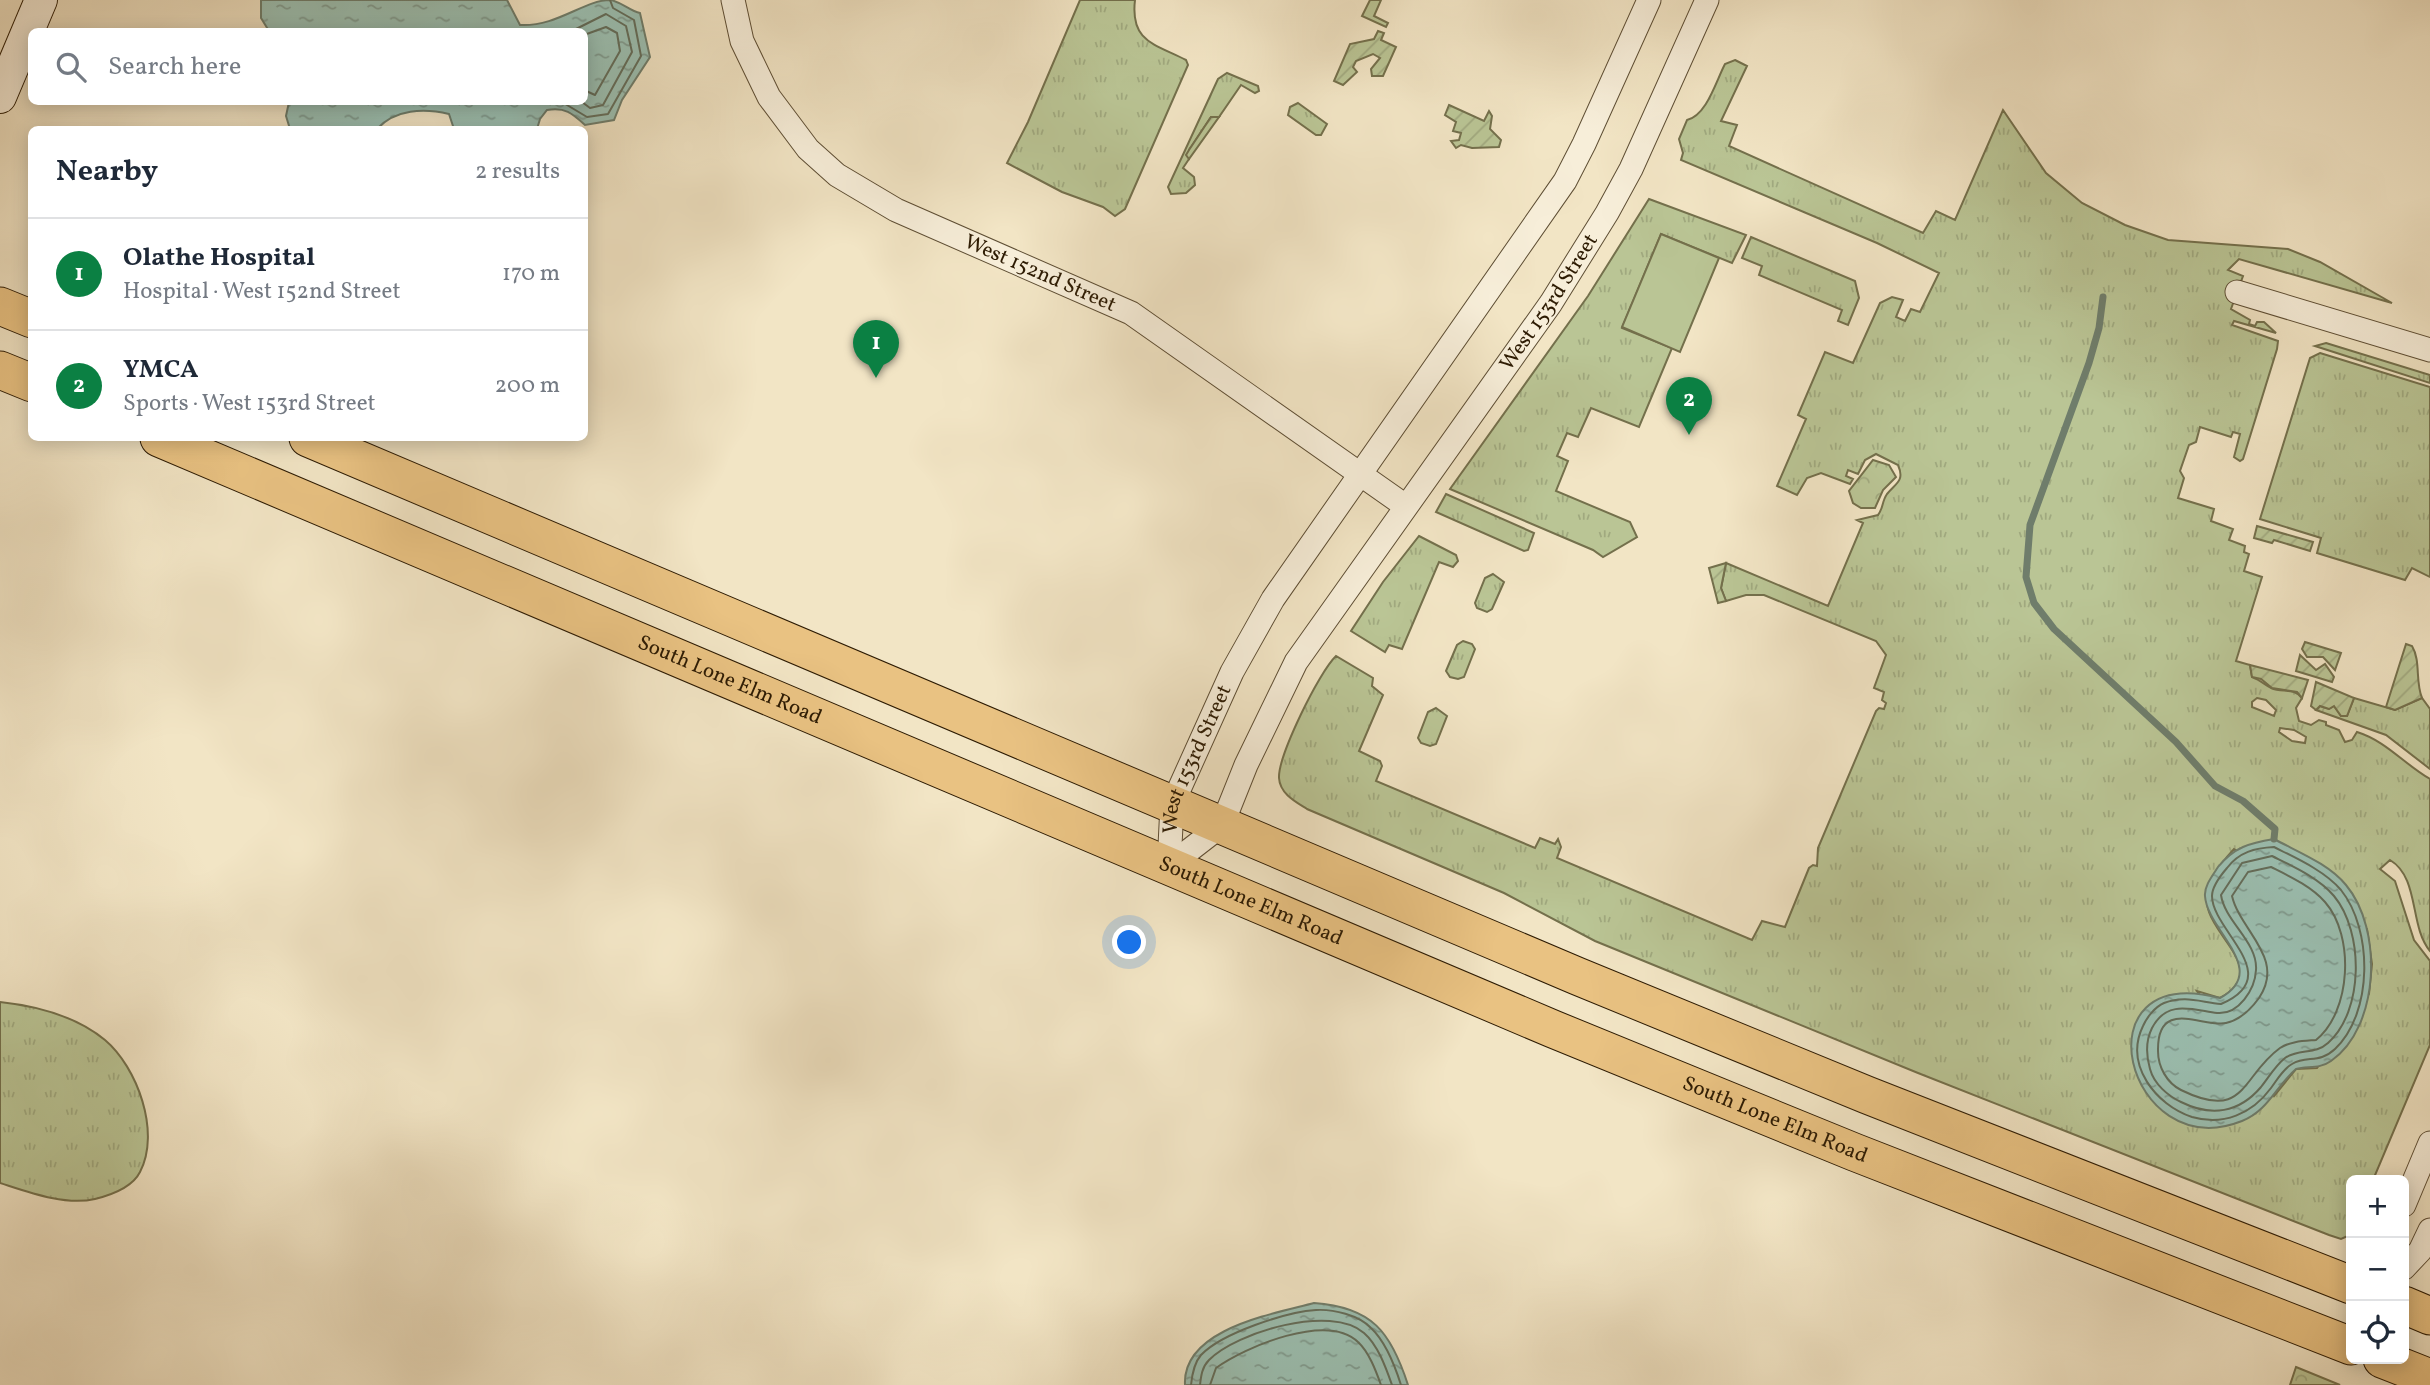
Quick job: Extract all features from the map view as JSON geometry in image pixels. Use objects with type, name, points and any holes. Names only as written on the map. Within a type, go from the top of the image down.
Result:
[{"type":"main road","points":[[29,28],[41,0]]},
{"type":"main road","points":[[0,97],[28,31]]},
{"type":"main road","points":[[0,306],[28,317]]},
{"type":"main road","points":[[0,370],[28,381]]},
{"type":"main road","name":"South Lone Elm Road","points":[[166,441],[1169,866],[1854,1152],[2346,1344]]},
{"type":"main road","points":[[315,441],[1172,805],[1867,1096],[2346,1282]]},
{"type":"main road","points":[[2409,1307],[2430,1316]]},
{"type":"main road","points":[[2395,1364],[2430,1378]]},
{"type":"street","name":"West 152nd Street","points":[[733,0],[742,41],[768,97],[808,149],[837,175],[896,210],[1131,313],[1404,505]]},
{"type":"street","name":"West 153rd Street","points":[[1169,866],[1172,805],[1232,673],[1273,599],[1564,181],[1584,145],[1649,0]]},
{"type":"street","name":"West 153rd Street","points":[[1169,866],[1222,825],[1246,765],[1296,662],[1404,505],[1550,303],[1607,213],[1631,169],[1707,0]]},
{"type":"street","points":[[2237,292],[2430,350]]},
{"type":"street","points":[[2409,1193],[2430,1143]]},
{"type":"street","points":[[2409,1263],[2420,1251],[2430,1230]]},
{"type":"green space","points":[[1080,0],[1135,0],[1136,25],[1141,33],[1155,45],[1186,60],[1188,65],[1125,209],[1115,216],[1103,207],[1062,192],[1007,163],[1028,122]]},
{"type":"green space","points":[[1370,0],[1381,0],[1374,16],[1388,23],[1386,27],[1362,16]]},
{"type":"green space","points":[[1378,31],[1384,33],[1381,40],[1396,47],[1383,76],[1372,76],[1371,69],[1380,58],[1373,54],[1356,61],[1353,67],[1357,72],[1343,85],[1334,81],[1350,44],[1374,39]]},
{"type":"green space","points":[[1735,60],[1747,66],[1721,121],[1737,125],[1729,146],[1923,233],[1936,211],[1955,220],[2003,110],[2046,173],[2082,203],[2125,225],[2168,240],[2288,249],[2320,262],[2392,303],[2239,259],[2228,270],[2243,276],[2231,309],[2250,320],[2249,324],[2255,326],[2257,322],[2264,322],[2276,333],[2234,321],[2232,325],[2278,341],[2277,349],[2243,459],[2240,461],[2234,457],[2240,434],[2233,432],[2231,437],[2200,427],[2196,442],[2189,445],[2180,471],[2184,478],[2178,498],[2214,509],[2211,521],[2233,529],[2229,540],[2245,546],[2244,552],[2249,554],[2244,571],[2262,577],[2236,661],[2250,665],[2252,677],[2271,688],[2299,695],[2302,698],[2296,708],[2299,721],[2311,725],[2319,720],[2326,722],[2326,725],[2339,730],[2345,742],[2352,740],[2357,732],[2367,736],[2430,779],[2430,951],[2419,929],[2406,878],[2390,860],[2380,869],[2395,881],[2414,940],[2430,961],[2430,1045],[2375,1175],[2346,1175],[2346,1237],[2341,1239],[2329,1235],[1918,1073],[1595,941],[1504,893],[1307,809],[1282,789],[1280,767],[1292,734],[1320,679],[1336,656],[1373,678],[1372,686],[1383,695],[1359,751],[1380,761],[1382,766],[1376,781],[1535,848],[1540,838],[1555,844],[1558,839],[1561,847],[1557,858],[1752,940],[1762,921],[1785,927],[1809,868],[1817,866],[1818,848],[1876,711],[1879,708],[1884,709],[1884,692],[1874,688],[1886,655],[1876,641],[1764,595],[1746,595],[1726,601],[1721,588],[1726,563],[1828,606],[1863,523],[1857,520],[1878,515],[1884,499],[1898,481],[1900,470],[1898,465],[1876,454],[1865,460],[1858,474],[1848,470],[1846,476],[1853,479],[1850,484],[1821,473],[1807,478],[1797,495],[1777,486],[1806,419],[1798,415],[1825,352],[1853,363],[1880,303],[1892,297],[1903,300],[1896,317],[1905,321],[1911,309],[1920,312],[1939,273],[1877,243],[1681,160],[1683,153],[1679,139],[1687,120],[1700,112],[1725,64]],"holes":[[[2257,698],[2266,700],[2276,710],[2274,716],[2252,707],[2252,702]],[[2280,728],[2294,730],[2306,737],[2305,743],[2292,741],[2279,732]],[[2234,849],[2367,929],[2372,964],[2369,994],[2317,1068],[2296,1069],[2274,1096],[2197,991],[2220,998],[2233,988],[2240,978],[2236,956],[2214,923],[2207,904],[2213,878]]]},
{"type":"green space","points":[[1227,73],[1258,86],[1259,91],[1255,93],[1241,85],[1219,117],[1211,117],[1189,150],[1189,159],[1183,168],[1194,177],[1195,185],[1186,193],[1171,194],[1168,187],[1218,79]]},
{"type":"green space","points":[[1298,103],[1327,124],[1321,135],[1316,135],[1288,115],[1290,107]]},
{"type":"green space","points":[[1449,105],[1484,121],[1489,111],[1492,116],[1490,129],[1501,140],[1499,147],[1472,148],[1461,145],[1456,148],[1451,141],[1459,140],[1461,133],[1453,131],[1456,122],[1445,115]]},
{"type":"green space","points":[[1211,117],[1219,117],[1189,159],[1186,155]]},
{"type":"green space","points":[[1649,199],[1746,235],[1732,263],[1661,234],[1622,328],[1672,348],[1639,427],[1591,408],[1578,437],[1567,433],[1557,456],[1568,461],[1556,491],[1630,522],[1637,537],[1603,557],[1593,550],[1450,489],[1588,296]]},
{"type":"green space","points":[[1661,234],[1719,258],[1680,352],[1622,327]]},
{"type":"green space","points":[[1751,237],[1855,281],[1859,298],[1848,325],[1838,321],[1842,310],[1759,275],[1762,266],[1742,258]]},
{"type":"green space","points":[[2326,343],[2430,375],[2430,383],[2315,346]]},
{"type":"green space","points":[[2320,353],[2430,387],[2430,577],[2412,568],[2405,580],[2317,553],[2321,538],[2260,519],[2310,358]]},
{"type":"green space","points":[[1873,460],[1889,465],[1896,477],[1883,490],[1875,508],[1861,508],[1853,503],[1849,491]]},
{"type":"green space","points":[[1446,494],[1534,533],[1528,550],[1524,551],[1436,512]]},
{"type":"green space","points":[[2257,526],[2313,542],[2310,551],[2274,540],[2272,543],[2254,538]]},
{"type":"green space","points":[[1419,536],[1456,555],[1458,561],[1453,567],[1439,562],[1402,649],[1389,645],[1385,652],[1351,631],[1383,582]]},
{"type":"green space","points":[[1726,563],[1721,588],[1726,601],[1718,603],[1709,568]]},
{"type":"green space","points":[[1493,574],[1504,582],[1492,609],[1487,612],[1477,608],[1475,603],[1485,578]]},
{"type":"green space","points":[[1463,641],[1472,644],[1475,649],[1464,677],[1458,679],[1450,677],[1446,671],[1457,645]]},
{"type":"green space","points":[[2305,642],[2341,653],[2335,670],[2323,657],[2307,657],[2302,649]]},
{"type":"green space","points":[[2406,644],[2412,646],[2415,652],[2422,698],[2395,710],[2386,707]]},
{"type":"green space","points":[[2300,655],[2316,670],[2325,664],[2334,677],[2332,682],[2296,671]]},
{"type":"green space","points":[[2250,665],[2308,680],[2302,698],[2297,692],[2272,688],[2261,679],[2252,677]]},
{"type":"green space","points":[[2316,682],[2354,698],[2347,716],[2341,716],[2334,706],[2329,709],[2320,706],[2316,710],[2311,706]]},
{"type":"green space","points":[[2354,698],[2395,710],[2422,698],[2430,709],[2430,769],[2386,735],[2316,710],[2320,706],[2329,709],[2334,706],[2341,716],[2347,716]]},
{"type":"green space","points":[[1436,708],[1447,716],[1436,744],[1430,746],[1421,743],[1418,738],[1428,712]]},
{"type":"green space","points":[[0,1002],[42,1009],[82,1024],[105,1040],[127,1066],[142,1101],[148,1138],[146,1156],[140,1172],[126,1187],[95,1199],[71,1201],[0,1183]]},
{"type":"green space","points":[[2296,1367],[2340,1385],[2290,1385]]},
{"type":"water","points":[[261,0],[507,0],[520,25],[546,22],[590,4],[610,0],[640,13],[650,57],[622,100],[614,120],[585,125],[568,112],[553,109],[547,110],[538,126],[453,126],[449,114],[420,111],[392,117],[380,126],[289,126],[286,116],[288,105],[588,105],[588,28],[267,28],[261,18]]},
{"type":"water","points":[[2274,839],[2331,871],[2346,885],[2358,904],[2366,926],[2370,951],[2371,977],[2367,1002],[2359,1025],[2347,1045],[2331,1061],[2296,1069],[2251,1117],[2242,1121],[2202,1127],[2169,1116],[2146,1092],[2133,1063],[2133,1032],[2146,1008],[2175,994],[2220,998],[2234,987],[2239,975],[2238,963],[2208,909],[2206,888],[2218,867],[2236,850]]},
{"type":"water","points":[[1314,1303],[1351,1310],[1376,1326],[1394,1350],[1408,1385],[1185,1385],[1188,1366],[1198,1350],[1214,1337],[1254,1319]]},
{"type":"waterway","points":[[2103,297],[2099,328],[2089,363],[2030,525],[2026,577],[2034,603],[2054,629],[2176,742],[2215,786],[2243,801],[2275,829],[2274,839]]},
{"type":"place","name":"Olathe Hospital","points":[[876,378]]},
{"type":"place","name":"YMCA","points":[[1689,435]]}]
